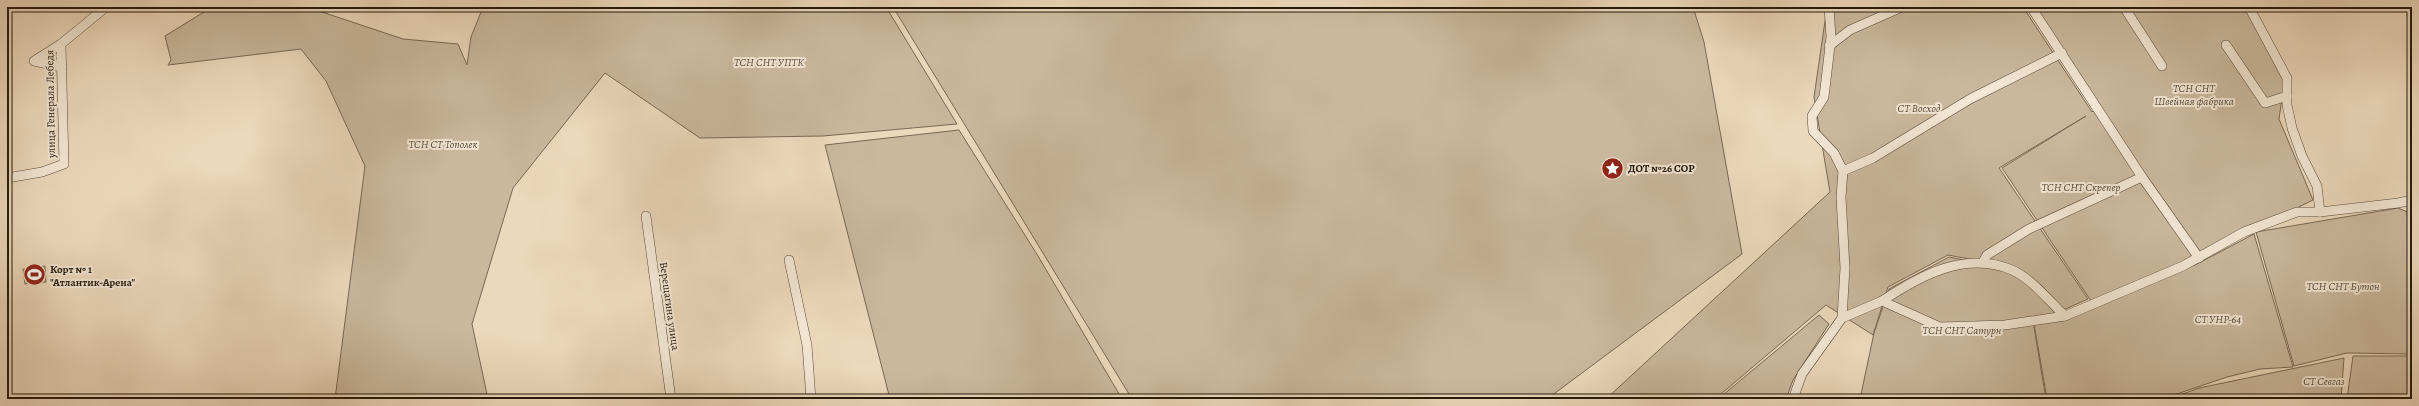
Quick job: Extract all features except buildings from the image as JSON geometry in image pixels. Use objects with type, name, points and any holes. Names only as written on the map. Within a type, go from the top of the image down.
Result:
[{"type":"street","name":"улица Генерала Лебедя","points":[[7,178],[42,172],[64,164],[61,44],[106,7]]},
{"type":"street","points":[[1829,7],[1830,46],[1824,97],[1812,116],[1813,131],[1834,153],[1843,171],[1841,197],[1845,268],[1842,318]]},
{"type":"street","points":[[1830,46],[1850,30],[1902,7]]},
{"type":"street","points":[[2031,7],[2142,177],[2199,258]]},
{"type":"street","points":[[2124,7],[2162,66]]},
{"type":"street","points":[[2249,7],[2287,78],[2287,105],[2294,135],[2302,156],[2317,186],[2320,212]]},
{"type":"street","points":[[61,44],[34,61],[62,67]]},
{"type":"street","points":[[2226,45],[2265,104],[2287,96]]},
{"type":"street","points":[[1843,171],[1873,158],[1970,99],[2062,53]]},
{"type":"street","points":[[1983,262],[1987,255],[2029,229],[2142,177]]},
{"type":"street","points":[[1882,301],[1940,327],[2005,325],[2065,316],[2199,258],[2244,232],[2297,212],[2320,212],[2398,204],[2412,200]]},
{"type":"street","name":"Верещагина улица","points":[[646,216],[670,399]]},
{"type":"street","points":[[789,260],[807,345],[811,399]]},
{"type":"street","points":[[1794,399],[1802,374],[1842,318],[1882,301],[1909,283],[1944,267],[1983,262],[2012,270],[2065,316]]},
{"type":"green space","name":"ТСН СТ Тополек","points":[[212,7],[307,7],[403,39],[458,44],[467,65],[471,37],[483,7],[886,7],[957,124],[823,136],[700,138],[605,73],[513,188],[472,324],[488,399],[335,399],[365,166],[326,81],[301,49],[168,65],[171,60],[165,36]]},
{"type":"green space","points":[[893,7],[1693,7],[1704,42],[1742,254],[1547,399],[1132,399]]},
{"type":"green space","name":"СТ Восход","points":[[1827,7],[2023,7],[2092,112],[2096,109],[2195,258],[2091,301],[2002,168],[2086,116],[1999,168],[2088,299],[2061,311],[2017,268],[1948,255],[1888,287],[1873,335],[1826,305],[1715,399],[1606,399],[1830,192],[1814,97]]},
{"type":"green space","name":"ТСН СНТ Швейная фабрика","points":[[2027,7],[2247,7],[2285,78],[2279,119],[2313,200],[2200,255]]},
{"type":"green space","points":[[959,130],[1038,256],[1122,399],[890,399],[825,145]]},
{"type":"green space","name":"ТСН СНТ Бутон","points":[[2398,208],[2412,214],[2412,354],[2347,353],[2294,366],[2256,232]]},
{"type":"green space","name":"СТ УНР-64","points":[[2254,234],[2293,367],[2260,369],[2227,377],[2162,399],[2047,399],[2034,324],[2197,264]]},
{"type":"green space","name":"ТСН СНТ Сатурн","points":[[1949,257],[2015,270],[2061,314],[2033,321],[2046,399],[1860,399],[1874,333],[1889,289]]},
{"type":"green space","name":"Корт № 1 \"Атлантик-Арена\"","points":[[45,266],[46,282],[25,284],[23,269]]},
{"type":"green space","points":[[1819,315],[1829,324],[1793,380],[1786,399],[1718,399]]},
{"type":"green space","points":[[2353,356],[2412,356],[2412,399],[2347,399]]},
{"type":"green space","name":"СТ Севгаз","points":[[2344,358],[2341,399],[2169,399],[2199,388]]},
{"type":"place","name":"ДОТ №26 СОР","points":[[1612,168]]},
{"type":"place","name":"Корт № 1 \"Атлантик-Арена\"","points":[[35,275]]},
{"type":"park label","name":"ТСН СНТ УПТК","points":[[769,62]]},
{"type":"park label","name":"ТСН СНТ Скрепер","points":[[2081,187]]}]
